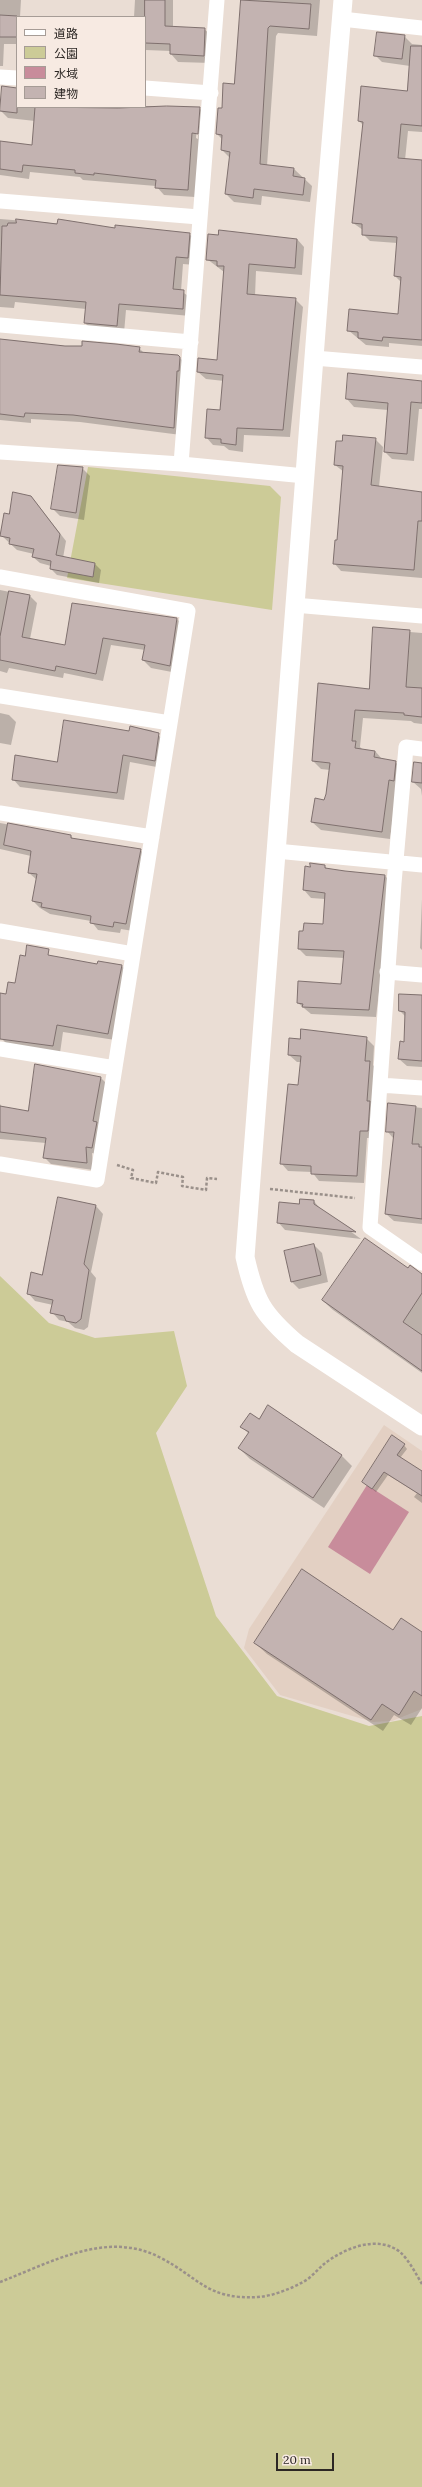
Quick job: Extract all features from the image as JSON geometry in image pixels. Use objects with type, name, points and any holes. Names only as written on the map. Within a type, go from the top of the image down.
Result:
[{"type":"street","points":[[181,464],[199,217],[211,93],[217,0]]},
{"type":"street","points":[[343,0],[294,605],[245,1257],[251,1286],[257,1302],[268,1317],[297,1344],[422,1426]]},
{"type":"street","points":[[342,19],[422,28]]},
{"type":"street","points":[[0,77],[16,78]]},
{"type":"street","points":[[146,88],[211,93]]},
{"type":"street","points":[[0,201],[199,217]]},
{"type":"street","points":[[0,325],[191,342]]},
{"type":"street","points":[[314,358],[422,367]]},
{"type":"street","points":[[0,452],[181,464],[305,476]]},
{"type":"street","points":[[0,577],[188,611],[97,1180],[0,1164]]},
{"type":"street","points":[[294,605],[422,616]]},
{"type":"street","points":[[0,696],[170,722]]},
{"type":"street","points":[[422,749],[406,747],[395,863],[370,1227],[422,1263]]},
{"type":"street","points":[[0,813],[152,837]]},
{"type":"street","points":[[276,851],[422,865]]},
{"type":"street","points":[[0,931],[133,954]]},
{"type":"street","points":[[387,972],[422,975]]},
{"type":"street","points":[[0,1049],[115,1068]]},
{"type":"street","points":[[380,1085],[422,1088]]},
{"type":"path","points":[[110,1164],[133,1170],[131,1178],[156,1183],[158,1172],[182,1178],[182,1186],[206,1190],[207,1178],[217,1179]]},
{"type":"path","points":[[270,1189],[372,1200]]},
{"type":"path","points":[[0,2282],[55,2260],[89,2249],[108,2246],[132,2249],[159,2257],[203,2287],[217,2293],[258,2297],[272,2295],[304,2281],[330,2260],[350,2248],[377,2244],[400,2252],[422,2284]]},
{"type":"shaded area","points":[[384,1425],[422,1451],[422,1709],[392,1721],[373,1722],[280,1695],[244,1648],[249,1629]]},
{"type":"green space","points":[[88,467],[270,486],[281,497],[272,610],[67,578]]},
{"type":"green space","points":[[0,1276],[49,1323],[95,1338],[174,1331],[187,1386],[156,1433],[216,1616],[277,1696],[369,1726],[422,1716],[422,2487],[0,2487]]},
{"type":"water","points":[[367,1485],[409,1512],[370,1574],[328,1547]]},
{"type":"building","points":[[145,0],[165,0],[165,26],[205,28],[204,56],[170,54],[170,44],[146,43]]},
{"type":"building","points":[[241,0],[311,4],[309,29],[270,26],[268,28],[260,164],[294,168],[293,176],[305,178],[303,195],[254,189],[253,198],[225,194],[230,152],[221,150],[222,135],[216,134],[218,108],[222,108],[223,83],[234,84]]},
{"type":"building","points":[[0,15],[17,16],[16,37],[0,37]]},
{"type":"building","points":[[377,32],[405,35],[402,59],[374,56]]},
{"type":"building","points":[[411,46],[422,46],[422,126],[401,124],[398,158],[422,160],[422,340],[383,337],[382,341],[358,338],[358,332],[347,331],[349,309],[398,314],[401,277],[394,276],[397,237],[362,235],[362,224],[352,223],[363,122],[358,121],[361,86],[407,91]]},
{"type":"building","points":[[2,86],[16,88],[17,113],[0,111]]},
{"type":"building","points":[[200,107],[198,134],[192,133],[188,190],[155,188],[156,180],[94,173],[94,175],[75,173],[75,170],[23,165],[22,172],[0,169],[0,141],[32,145],[35,108]]},
{"type":"building","points":[[16,219],[57,224],[58,219],[115,228],[115,225],[190,233],[188,258],[176,257],[173,289],[184,290],[183,309],[119,304],[117,326],[84,323],[86,302],[0,295],[2,226],[7,226],[8,223],[16,223]]},
{"type":"building","points":[[219,230],[297,239],[295,268],[249,264],[247,294],[296,298],[283,430],[237,428],[236,445],[221,443],[221,439],[205,438],[207,409],[220,410],[223,375],[197,372],[198,358],[217,360],[224,266],[217,266],[217,261],[206,260],[208,234],[218,235]]},
{"type":"building","points":[[0,339],[65,346],[82,346],[82,341],[116,344],[140,347],[139,352],[178,355],[180,357],[179,371],[177,371],[174,428],[73,415],[25,413],[24,417],[0,414]]},
{"type":"building","points":[[348,373],[422,381],[422,403],[411,402],[407,454],[384,452],[388,403],[346,399]]},
{"type":"building","points":[[343,435],[376,438],[371,485],[422,492],[422,521],[418,521],[414,570],[333,564],[335,540],[337,540],[343,466],[334,465],[336,441],[342,441]]},
{"type":"building","points":[[58,465],[83,467],[76,513],[51,509]]},
{"type":"building","points":[[13,492],[31,496],[60,534],[56,555],[95,563],[93,577],[50,569],[51,561],[32,557],[34,549],[9,544],[10,538],[0,536],[4,513],[9,514]]},
{"type":"building","points":[[9,591],[30,595],[22,637],[65,645],[72,603],[177,618],[170,666],[142,660],[145,645],[103,638],[96,674],[56,666],[55,671],[0,660],[0,637]]},
{"type":"building","points":[[373,627],[410,630],[406,687],[422,688],[422,717],[404,715],[404,713],[355,710],[352,741],[356,741],[355,748],[375,751],[374,757],[396,761],[394,781],[389,780],[382,832],[311,822],[315,798],[324,800],[326,794],[330,763],[312,761],[318,683],[369,689]]},
{"type":"building","points":[[64,720],[129,731],[130,726],[159,733],[155,761],[123,755],[117,793],[12,780],[15,755],[57,762]]},
{"type":"building","points":[[414,762],[422,763],[422,783],[412,782]]},
{"type":"building","points":[[8,823],[71,835],[71,838],[141,849],[126,924],[114,922],[113,927],[90,923],[91,916],[41,907],[42,903],[32,901],[37,874],[28,873],[31,851],[4,845]]},
{"type":"building","points":[[310,863],[325,865],[325,868],[385,875],[369,1010],[302,1007],[303,1004],[297,1003],[298,981],[341,984],[344,951],[298,949],[299,931],[303,931],[304,923],[323,924],[325,893],[303,890],[305,866],[310,867]]},
{"type":"building","points":[[27,945],[49,949],[48,955],[97,964],[98,961],[122,965],[108,1034],[57,1025],[53,1046],[0,1039],[0,993],[6,994],[8,982],[15,983],[20,955],[25,956]]},
{"type":"building","points":[[399,994],[422,995],[422,1061],[398,1059],[400,1041],[404,1042],[405,1012],[399,1011]]},
{"type":"building","points":[[301,1029],[367,1037],[365,1061],[370,1061],[367,1101],[370,1101],[368,1131],[360,1131],[357,1176],[311,1174],[311,1166],[280,1164],[288,1084],[298,1085],[301,1056],[288,1055],[289,1038],[300,1039]]},
{"type":"building","points":[[35,1064],[101,1077],[93,1121],[97,1122],[92,1148],[86,1147],[87,1163],[43,1158],[46,1138],[0,1132],[0,1106],[28,1111]]},
{"type":"building","points":[[388,1103],[416,1106],[412,1144],[419,1144],[419,1147],[422,1147],[422,1219],[385,1214],[394,1132],[386,1132]]},
{"type":"building","points":[[58,1197],[96,1205],[84,1264],[89,1270],[81,1319],[76,1323],[66,1321],[64,1316],[50,1313],[53,1300],[27,1294],[31,1272],[42,1275]]},
{"type":"building","points":[[300,1199],[314,1200],[314,1204],[356,1232],[277,1223],[279,1202],[299,1204]]},
{"type":"building","points":[[365,1238],[408,1268],[410,1265],[422,1274],[422,1293],[403,1322],[422,1335],[422,1371],[322,1300]]},
{"type":"building","points":[[314,1244],[321,1275],[291,1282],[284,1251]]},
{"type":"building","points":[[268,1405],[342,1455],[313,1498],[238,1448],[249,1432],[240,1427],[250,1413],[259,1419]]},
{"type":"building","points":[[392,1435],[405,1444],[397,1455],[422,1471],[422,1496],[384,1472],[372,1489],[362,1482]]},
{"type":"building","points":[[302,1569],[393,1630],[401,1618],[422,1632],[422,1696],[414,1691],[399,1715],[382,1704],[371,1720],[254,1643]]}]
